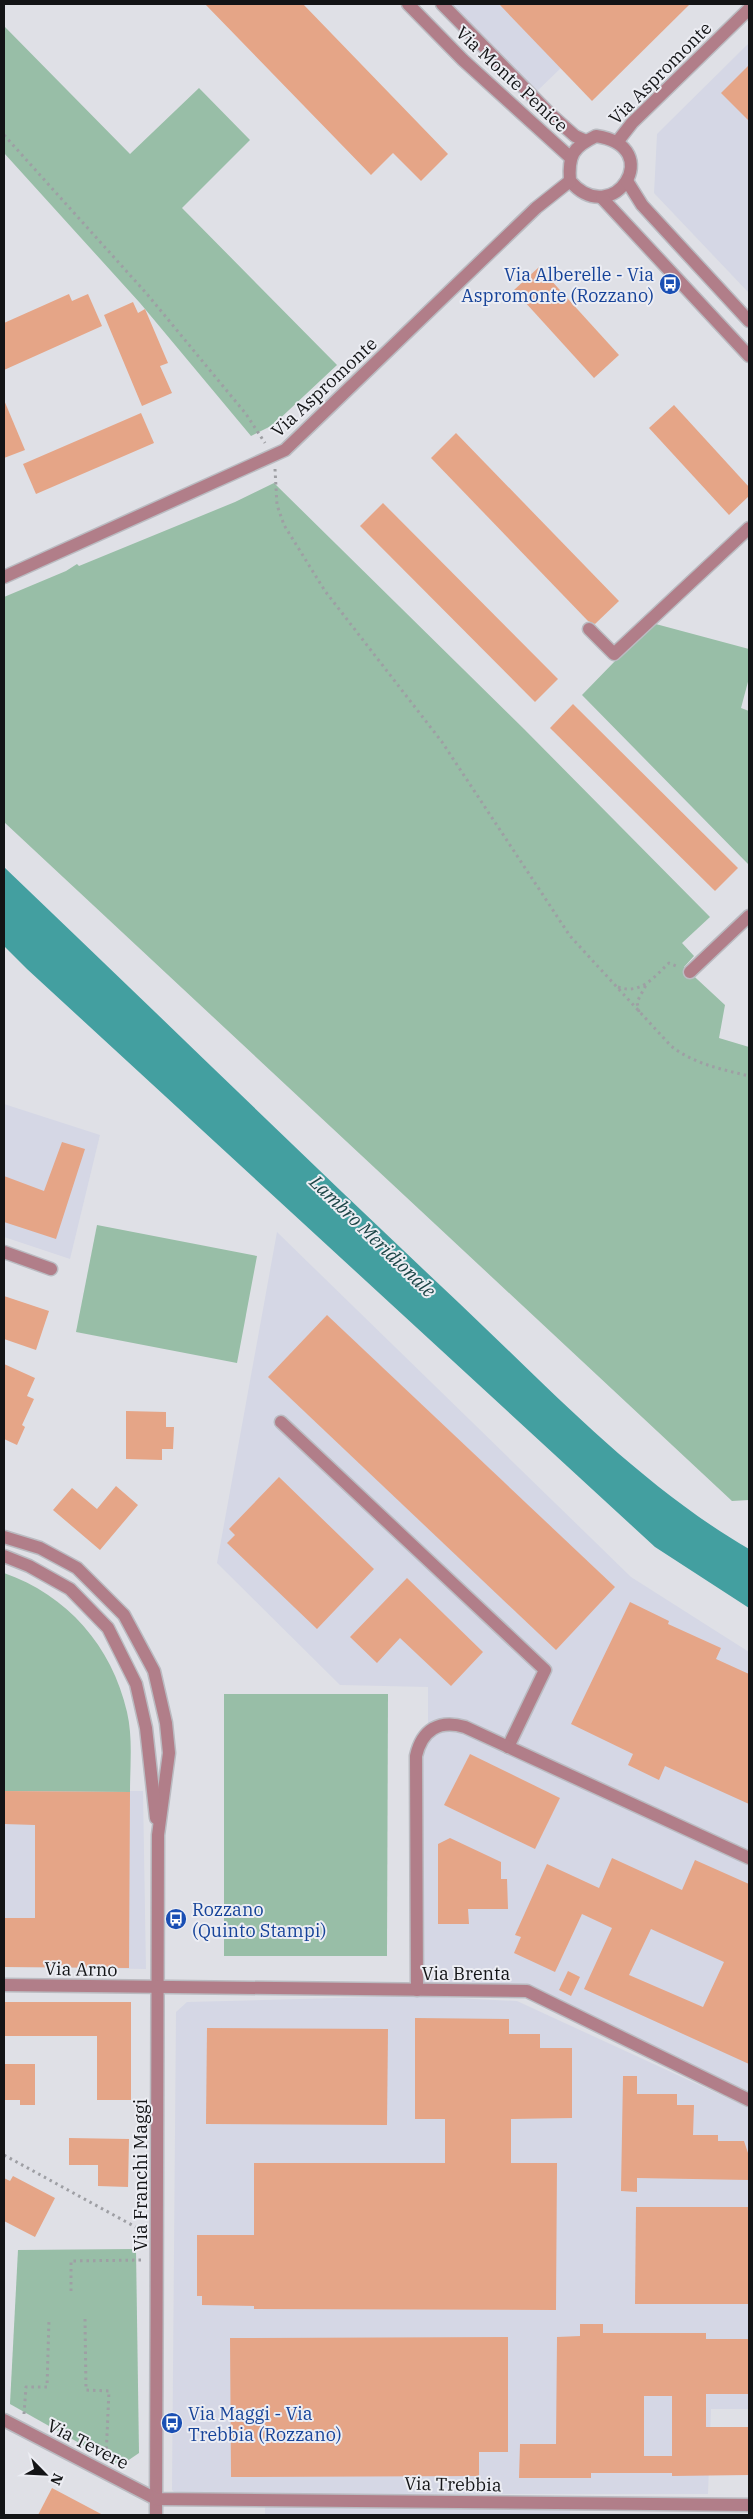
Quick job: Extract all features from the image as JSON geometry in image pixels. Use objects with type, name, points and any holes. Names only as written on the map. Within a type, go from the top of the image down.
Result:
[{"type":"street","name":"Via Monte Penice","points":[[408,4],[463,60],[571,158]]},
{"type":"street","name":"Via Monte Penice","points":[[442,4],[548,113],[575,136],[586,141]]},
{"type":"street","name":"Via Aspromonte","points":[[618,141],[632,123],[749,9]]},
{"type":"street","points":[[602,198],[618,191],[627,180],[631,166],[628,151],[618,141],[596,136],[577,147],[571,158],[570,181],[580,192],[602,198],[749,356]]},
{"type":"street","points":[[627,180],[642,205],[749,321]]},
{"type":"street","name":"Via Aspromonte","points":[[4,577],[284,450],[536,208],[570,181]]},
{"type":"street","points":[[589,628],[614,654],[749,528]]},
{"type":"street","points":[[690,972],[749,916]]},
{"type":"street","points":[[4,1252],[51,1269]]},
{"type":"street","points":[[281,1422],[545,1670],[508,1747]]},
{"type":"street","name":"Via Franchi Maggi","points":[[4,1537],[40,1548],[77,1568],[124,1615],[154,1671],[166,1723],[169,1753],[158,1835]]},
{"type":"street","name":"Via Franchi Maggi","points":[[4,1556],[29,1566],[70,1589],[108,1628],[138,1693],[146,1728],[158,1835],[156,2515]]},
{"type":"street","points":[[417,1990],[416,1756],[419,1742],[428,1732],[439,1725],[453,1723],[749,1858]]},
{"type":"street","name":"Via Arno","points":[[4,1985],[158,1988]]},
{"type":"street","name":"Via Brenta","points":[[158,1988],[527,1991],[749,2100]]},
{"type":"street","name":"Via Tevere","points":[[4,2420],[156,2499]]},
{"type":"street","name":"Via Trebbia","points":[[156,2499],[749,2505]]},
{"type":"path","points":[[4,135],[147,294],[246,414],[274,456],[277,505],[284,525],[298,548],[326,591],[442,742],[570,936],[641,1016],[685,1056],[701,1064],[749,1076]]},
{"type":"path","points":[[616,986],[626,990],[636,990],[646,984],[669,963],[690,972]]},
{"type":"path","points":[[641,1016],[638,1002],[646,984]]},
{"type":"path","points":[[4,2155],[157,2238]]},
{"type":"path","points":[[71,2291],[71,2261],[157,2260]]},
{"type":"path","points":[[24,2430],[26,2387],[47,2387],[49,2319]]},
{"type":"path","points":[[85,2319],[86,2390],[109,2391],[106,2473]]},
{"type":"shaded area","points":[[442,4],[627,4],[532,96]]},
{"type":"shaded area","points":[[749,43],[749,293],[654,193],[657,134]]},
{"type":"shaded area","points":[[4,1104],[100,1135],[70,1259],[4,1237]]},
{"type":"shaded area","points":[[277,1232],[631,1577],[749,1652],[749,2100],[527,1991],[417,1990],[416,1756],[428,1732],[428,1687],[340,1685],[217,1563]]},
{"type":"shaded area","points":[[4,1791],[143,1791],[146,1969],[4,1967]]},
{"type":"shaded area","points":[[413,1996],[517,2001],[749,2108],[749,2409],[711,2409],[708,2494],[187,2494],[172,2490],[176,2012],[187,2002]]},
{"type":"shaded area","points":[[265,2500],[570,2503],[570,2515],[265,2515]]},
{"type":"green space","points":[[4,26],[130,154],[199,88],[250,140],[182,208],[337,365],[273,425],[251,436],[140,303],[4,153]]},
{"type":"green space","points":[[274,483],[524,729],[710,917],[682,943],[694,956],[684,967],[725,1005],[719,1038],[749,1047],[749,1500],[732,1501],[4,822],[4,597],[66,571],[77,564],[79,566],[235,502]]},
{"type":"green space","points":[[652,623],[749,649],[749,678],[741,708],[749,711],[749,865],[582,695]]},
{"type":"green space","points":[[97,1225],[257,1256],[237,1363],[76,1332]]},
{"type":"green space","points":[[4,1573],[48,1595],[67,1609],[84,1626],[98,1645],[120,1688],[127,1712],[131,1752],[130,1792],[4,1791]]},
{"type":"green space","points":[[224,1694],[388,1694],[387,1956],[224,1956]]},
{"type":"green space","points":[[136,2249],[139,2453],[120,2466],[10,2404],[18,2250]]},
{"type":"water","name":"Lambro Meridionale","points":[[4,867],[597,1435],[670,1496],[709,1524],[749,1549],[749,1608],[655,1547],[27,969],[4,946]]},
{"type":"building","points":[[205,4],[303,4],[448,154],[421,181],[393,153],[371,175]]},
{"type":"building","points":[[499,4],[690,4],[592,101]]},
{"type":"building","points":[[749,65],[749,121],[721,93]]},
{"type":"building","points":[[539,267],[619,355],[594,378],[514,290]]},
{"type":"building","points":[[69,294],[72,301],[88,294],[102,326],[4,370],[4,323]]},
{"type":"building","points":[[133,302],[138,313],[145,309],[168,363],[160,366],[172,393],[142,406],[104,315]]},
{"type":"building","points":[[4,400],[25,450],[4,458]]},
{"type":"building","points":[[674,405],[749,487],[749,496],[729,515],[649,428]]},
{"type":"building","points":[[141,413],[154,443],[36,494],[23,464]]},
{"type":"building","points":[[456,433],[619,601],[595,624],[588,621],[431,458]]},
{"type":"building","points":[[383,503],[558,679],[535,702],[360,526]]},
{"type":"building","points":[[573,704],[738,868],[715,891],[550,728]]},
{"type":"building","points":[[62,1142],[85,1149],[56,1239],[4,1222],[4,1176],[44,1191]]},
{"type":"building","points":[[4,1296],[49,1311],[36,1350],[4,1339]]},
{"type":"building","points":[[327,1315],[615,1587],[556,1650],[268,1377]]},
{"type":"building","points":[[4,1364],[35,1378],[27,1396],[34,1399],[22,1425],[25,1427],[17,1445],[4,1439]]},
{"type":"building","points":[[126,1411],[166,1412],[166,1427],[174,1427],[173,1449],[162,1449],[162,1460],[126,1459]]},
{"type":"building","points":[[279,1477],[374,1569],[317,1629],[227,1543],[235,1535],[229,1529]]},
{"type":"building","points":[[116,1486],[138,1505],[100,1550],[53,1510],[72,1488],[97,1509]]},
{"type":"building","points":[[407,1578],[483,1652],[451,1686],[400,1638],[377,1663],[350,1637]]},
{"type":"building","points":[[630,1602],[669,1621],[668,1624],[721,1648],[716,1659],[749,1674],[749,1804],[665,1766],[659,1780],[628,1765],[633,1754],[571,1724]]},
{"type":"building","points":[[470,1754],[560,1798],[535,1849],[444,1805]]},
{"type":"building","points":[[4,1791],[130,1792],[129,1968],[4,1967],[4,1918],[35,1918],[35,1825],[4,1824]]},
{"type":"building","points":[[450,1838],[501,1862],[501,1879],[507,1879],[508,1909],[468,1909],[469,1924],[438,1924],[438,1844]]},
{"type":"building","points":[[612,1858],[682,1890],[695,1860],[749,1884],[749,2064],[584,1989],[612,1928],[582,1914],[555,1972],[514,1953],[521,1937],[515,1935],[547,1864],[599,1888]],"holes":[[[651,1929],[724,1962],[703,2007],[629,1975]]]},
{"type":"building","points":[[568,1971],[580,1977],[571,1996],[559,1990]]},
{"type":"building","points":[[4,2002],[131,2002],[131,2100],[97,2100],[97,2036],[4,2036]]},
{"type":"building","points":[[415,2018],[509,2019],[509,2034],[540,2034],[540,2048],[572,2048],[572,2118],[511,2119],[511,2163],[557,2163],[556,2310],[254,2309],[254,2306],[202,2305],[202,2296],[197,2296],[197,2235],[254,2235],[254,2163],[445,2163],[445,2119],[415,2119]]},
{"type":"building","points":[[207,2028],[388,2029],[387,2125],[206,2124]]},
{"type":"building","points":[[4,2064],[35,2064],[35,2105],[20,2105],[20,2100],[4,2100]]},
{"type":"building","points":[[623,2076],[637,2076],[637,2094],[677,2094],[677,2105],[694,2105],[693,2135],[718,2135],[718,2141],[744,2141],[749,2156],[749,2180],[637,2178],[637,2192],[621,2191]]},
{"type":"building","points":[[69,2138],[129,2139],[128,2187],[98,2186],[98,2165],[69,2165]]},
{"type":"building","points":[[13,2176],[55,2198],[35,2237],[4,2221],[4,2178],[10,2181]]},
{"type":"building","points":[[636,2207],[749,2207],[749,2304],[635,2304]]},
{"type":"building","points":[[580,2324],[603,2324],[603,2333],[706,2333],[706,2339],[749,2339],[749,2394],[706,2394],[706,2427],[749,2427],[749,2475],[672,2476],[672,2473],[591,2473],[591,2478],[519,2478],[520,2444],[556,2444],[557,2337],[580,2336]],"holes":[[[644,2396],[672,2396],[672,2456],[644,2456]]]},
{"type":"building","points":[[508,2337],[508,2452],[479,2452],[479,2476],[231,2477],[230,2338]]},
{"type":"building","points":[[52,2488],[103,2515],[38,2515]]},
{"type":"place","name":"Via Alberelle - Via Aspromonte (Rozzano)","points":[[670,284]]},
{"type":"place","name":"Rozzano (Quinto Stampi)","points":[[176,1919]]},
{"type":"place","name":"Via Maggi - Via Trebbia (Rozzano)","points":[[172,2423]]}]
